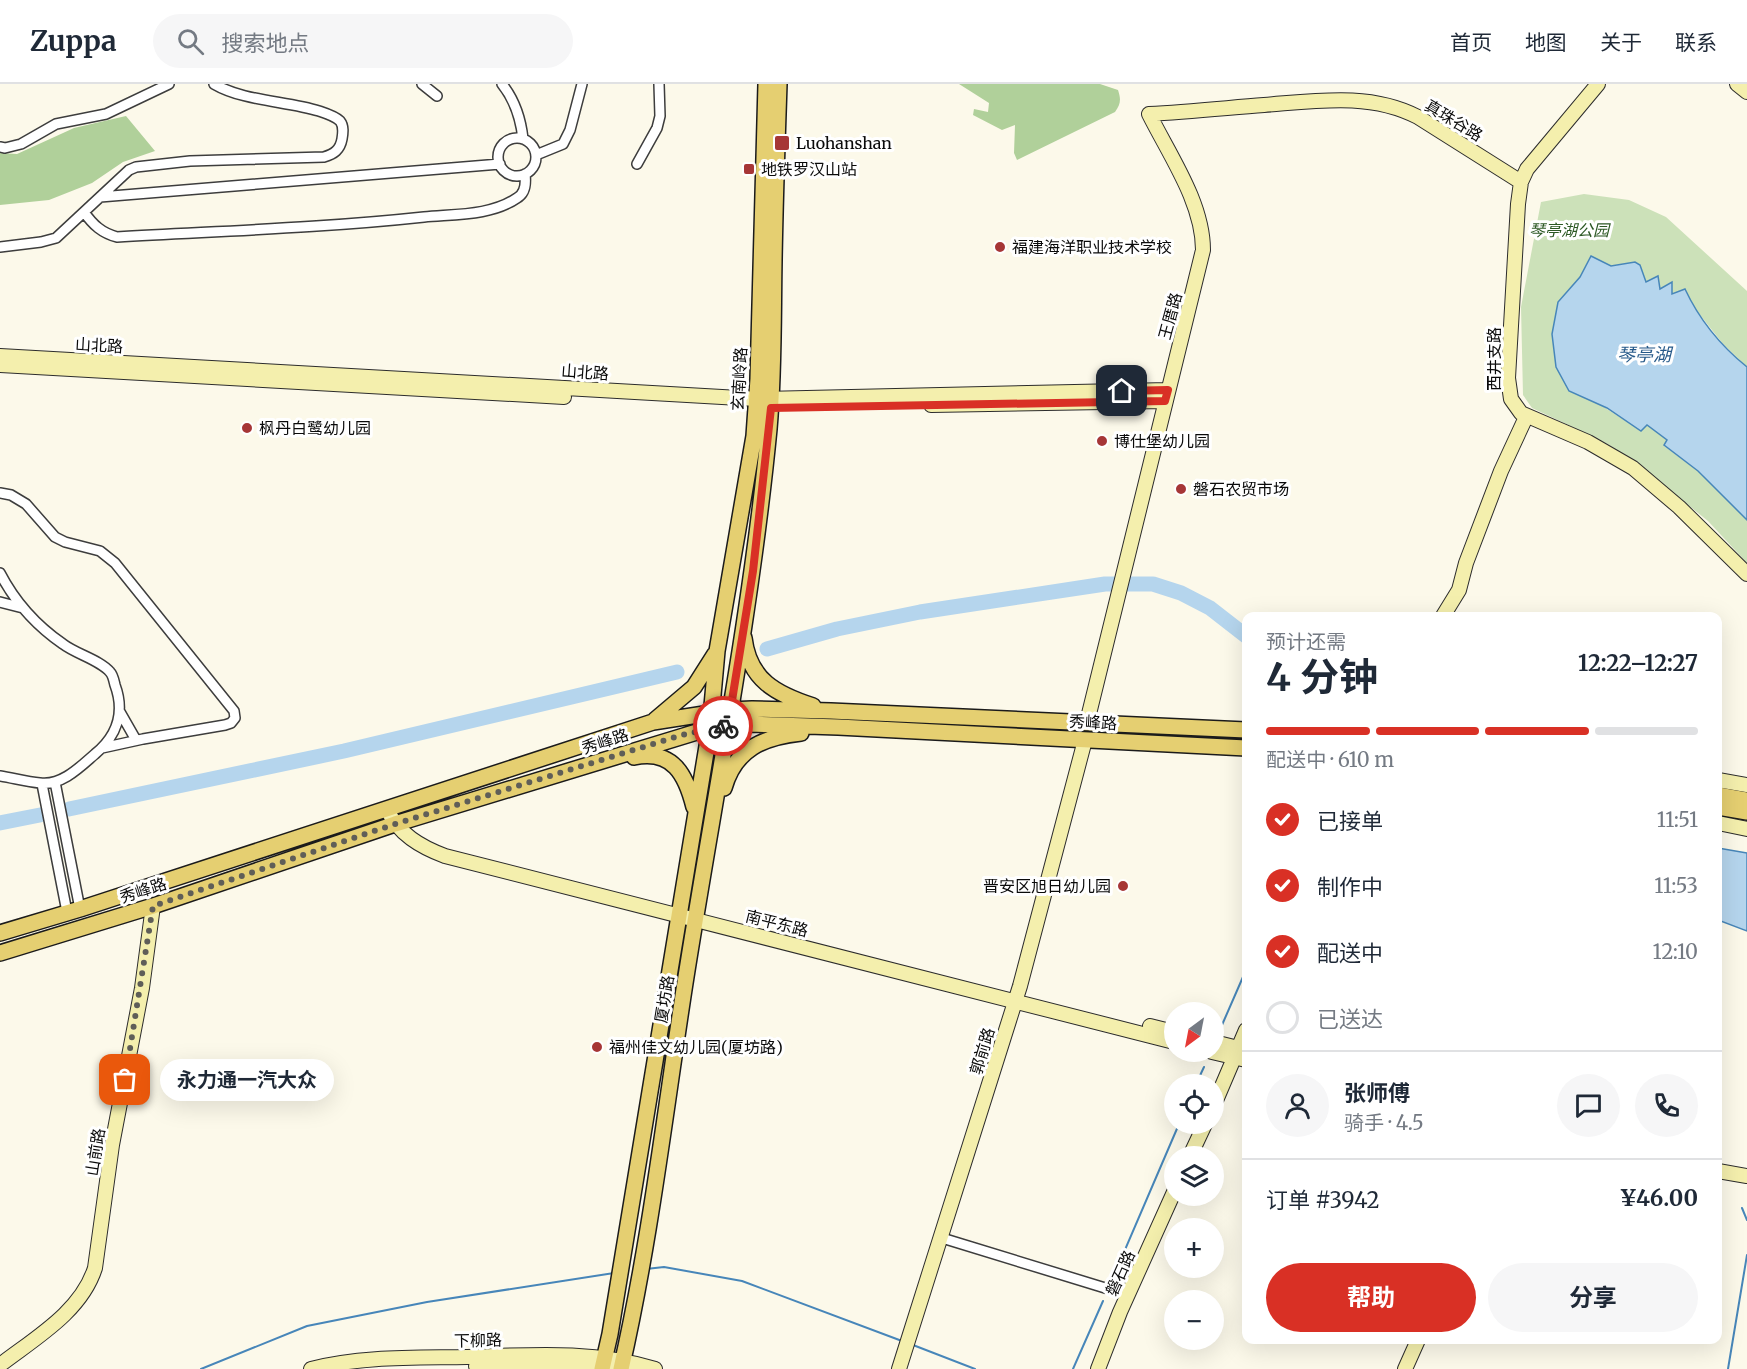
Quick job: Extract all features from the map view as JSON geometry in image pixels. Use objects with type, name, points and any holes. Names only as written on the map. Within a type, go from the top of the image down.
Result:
[{"type":"main road","name":"玄南岭路","points":[[709,674],[717,651],[750,457],[764,404],[766,84]]},
{"type":"main road","name":"玄南岭路","points":[[736,671],[753,571],[764,404],[779,84]]},
{"type":"main road","name":"西井支路","points":[[1526,417],[1511,399],[1508,378],[1521,182],[1537,157],[1598,84]]},
{"type":"main road","points":[[1737,84],[1747,92]]},
{"type":"main road","name":"真珠谷路","points":[[1149,114],[1315,101],[1376,102],[1401,109],[1418,117],[1521,182]]},
{"type":"main road","name":"王厝路","points":[[1087,722],[1166,395],[1201,264],[1203,237],[1194,204],[1149,114]]},
{"type":"main road","name":"山北路","points":[[0,356],[764,404]]},
{"type":"main road","name":"山北路","points":[[0,366],[764,404],[1166,395]]},
{"type":"main road","points":[[1445,612],[1459,590],[1466,563],[1501,471],[1526,417],[1588,442],[1633,468],[1680,507],[1747,574]]},
{"type":"main road","points":[[743,624],[746,652],[753,667],[763,680],[782,695],[831,711]]},
{"type":"main road","name":"厦坊路","points":[[610,1365],[629,1340],[736,671]]},
{"type":"main road","points":[[652,722],[709,674]]},
{"type":"main road","name":"厦坊路","points":[[610,1365],[622,1267],[711,720],[709,674]]},
{"type":"main road","name":"秀峰路","points":[[0,933],[652,722],[831,711],[1242,730]]},
{"type":"main road","name":"秀峰路","points":[[729,718],[838,727],[1242,748]]},
{"type":"main road","name":"秀峰路","points":[[0,953],[153,906],[399,823],[604,760],[711,720]]},
{"type":"main road","points":[[713,813],[723,794],[730,771],[748,750],[776,736],[838,727]]},
{"type":"main road","name":"郭前路","points":[[899,1369],[1017,997],[1085,740]]},
{"type":"main road","points":[[604,760],[644,755],[669,761],[686,780],[695,812]]},
{"type":"main road","points":[[1722,781],[1747,785]]},
{"type":"main road","points":[[1722,796],[1747,800]]},
{"type":"main road","name":"南平东路","points":[[391,808],[399,823],[425,848],[445,856],[680,911],[1017,997],[1164,1030]]},
{"type":"main road","points":[[1722,808],[1747,812]]},
{"type":"main road","points":[[1722,824],[1747,829]]},
{"type":"main road","name":"山前路","points":[[0,1365],[62,1318],[76,1302],[94,1273],[112,1145],[140,998],[153,906]]},
{"type":"main road","name":"南平东路","points":[[1017,997],[1164,1039]]},
{"type":"main road","points":[[1224,1046],[1242,1054]]},
{"type":"main road","points":[[1224,1053],[1242,1054]]},
{"type":"main road","points":[[1224,1087],[1242,1054]]},
{"type":"main road","points":[[1722,1172],[1747,1176]]},
{"type":"main road","points":[[1722,1180],[1747,1184]]},
{"type":"main road","name":"磐石路","points":[[1098,1369],[1168,1206]]},
{"type":"main road","points":[[1405,1369],[1416,1344]]},
{"type":"main road","name":"下柳路","points":[[311,1369],[378,1358],[555,1355],[610,1365]]},
{"type":"main road","name":"下柳路","points":[[363,1369],[556,1365],[650,1367]]},
{"type":"street","points":[[0,147],[21,144],[56,124],[106,114],[169,84]]},
{"type":"street","points":[[0,247],[56,238],[129,170],[136,167],[190,161],[324,157],[333,154],[341,146],[344,131],[340,121],[328,114],[303,106],[239,94],[214,84]]},
{"type":"street","points":[[422,84],[436,96]]},
{"type":"street","points":[[502,84],[522,124],[523,139]]},
{"type":"street","points":[[536,155],[563,144],[570,130],[582,84]]},
{"type":"street","points":[[637,164],[657,128],[660,116],[659,84]]},
{"type":"street","points":[[510,139],[523,139],[531,144],[536,155],[533,168],[525,174],[514,176],[507,173],[500,164],[499,150],[503,143],[510,139]]},
{"type":"street","points":[[100,197],[500,164]]},
{"type":"street","points":[[84,212],[91,223],[105,233],[117,237],[383,222],[487,211],[516,200],[525,188],[525,174]]},
{"type":"street","points":[[0,493],[11,495],[26,504],[55,537],[65,542],[100,551],[115,563],[234,711],[235,718],[231,723],[225,725],[102,748]]},
{"type":"street","points":[[0,776],[42,784],[55,782],[72,774],[102,748],[114,734],[120,712],[118,693],[110,672],[64,645],[27,614],[1,581]]},
{"type":"street","points":[[0,602],[23,608]]},
{"type":"street","points":[[120,712],[136,740]]},
{"type":"street","points":[[55,782],[73,911]]},
{"type":"street","points":[[42,784],[73,911]]},
{"type":"street","points":[[942,1238],[1128,1295]]},
{"type":"green space","points":[[959,84],[1100,84],[1118,90],[1120,101],[1115,112],[1017,160],[1014,153],[1015,125],[1002,130],[973,115],[974,109],[988,112],[989,103]]},
{"type":"green space","points":[[126,116],[155,151],[123,162],[92,183],[49,200],[0,205],[0,153],[17,154],[74,128]]},
{"type":"green space","name":"琴亭湖公园","points":[[1584,194],[1629,200],[1666,217],[1747,291],[1747,367],[1723,344],[1693,306],[1672,295],[1672,282],[1660,289],[1646,282],[1640,265],[1635,262],[1611,266],[1591,256],[1580,277],[1558,302],[1593,400],[1641,431],[1647,425],[1667,440],[1664,446],[1698,471],[1747,520],[1747,563],[1708,521],[1652,476],[1611,446],[1532,408],[1523,395],[1521,307],[1541,202]]},
{"type":"water","name":"琴亭湖","points":[[1591,256],[1611,266],[1635,262],[1640,265],[1646,282],[1658,276],[1660,289],[1672,282],[1672,294],[1685,289],[1697,311],[1712,331],[1747,367],[1747,520],[1698,471],[1664,445],[1667,440],[1647,425],[1641,431],[1607,408],[1569,391],[1556,367],[1552,334],[1558,302],[1580,277]]},
{"type":"water","points":[[1722,849],[1747,853],[1747,931],[1722,922]]},
{"type":"waterway","points":[[767,649],[837,629],[920,612],[1105,584],[1153,584],[1181,593],[1210,608],[1242,633]]},
{"type":"waterway","points":[[69,809],[344,751],[677,672]]},
{"type":"waterway","points":[[0,823],[40,815]]},
{"type":"waterway","points":[[1224,1020],[1242,979]]},
{"type":"waterway","points":[[1201,1074],[1204,1067]]},
{"type":"waterway","points":[[1112,1280],[1175,1134]]},
{"type":"waterway","points":[[1742,1208],[1747,1220]]},
{"type":"waterway","points":[[1728,1369],[1747,1255]]},
{"type":"waterway","points":[[646,1269],[664,1267],[742,1281],[902,1341]]},
{"type":"waterway","points":[[201,1369],[307,1326],[427,1302],[614,1273]]},
{"type":"waterway","points":[[1073,1369],[1103,1301]]},
{"type":"waterway","points":[[913,1345],[975,1369]]},
{"type":"way so far","points":[[125,1080],[153,906],[395,824],[682,735],[723,726]]},
{"type":"place","name":"Luohanshan","points":[[782,143]]},
{"type":"place","name":"地铁罗汉山站","points":[[749,169]]},
{"type":"place","name":"福建海洋职业技术学校","points":[[1000,247]]},
{"type":"place","name":"枫丹白鹭幼儿园","points":[[247,428]]},
{"type":"place","name":"博仕堡幼儿园","points":[[1102,441]]},
{"type":"place","name":"磐石农贸市场","points":[[1181,489]]},
{"type":"place","name":"晋安区旭日幼儿园","points":[[1123,886]]},
{"type":"place","name":"福州佳文幼儿园(厦坊路)","points":[[597,1047]]},
{"type":"place","name":"永力通一汽大众","points":[[125,1080]]},
{"type":"route","points":[[723,726],[728,725],[753,571],[771,408],[1165,401],[1168,390],[1122,391]]}]
